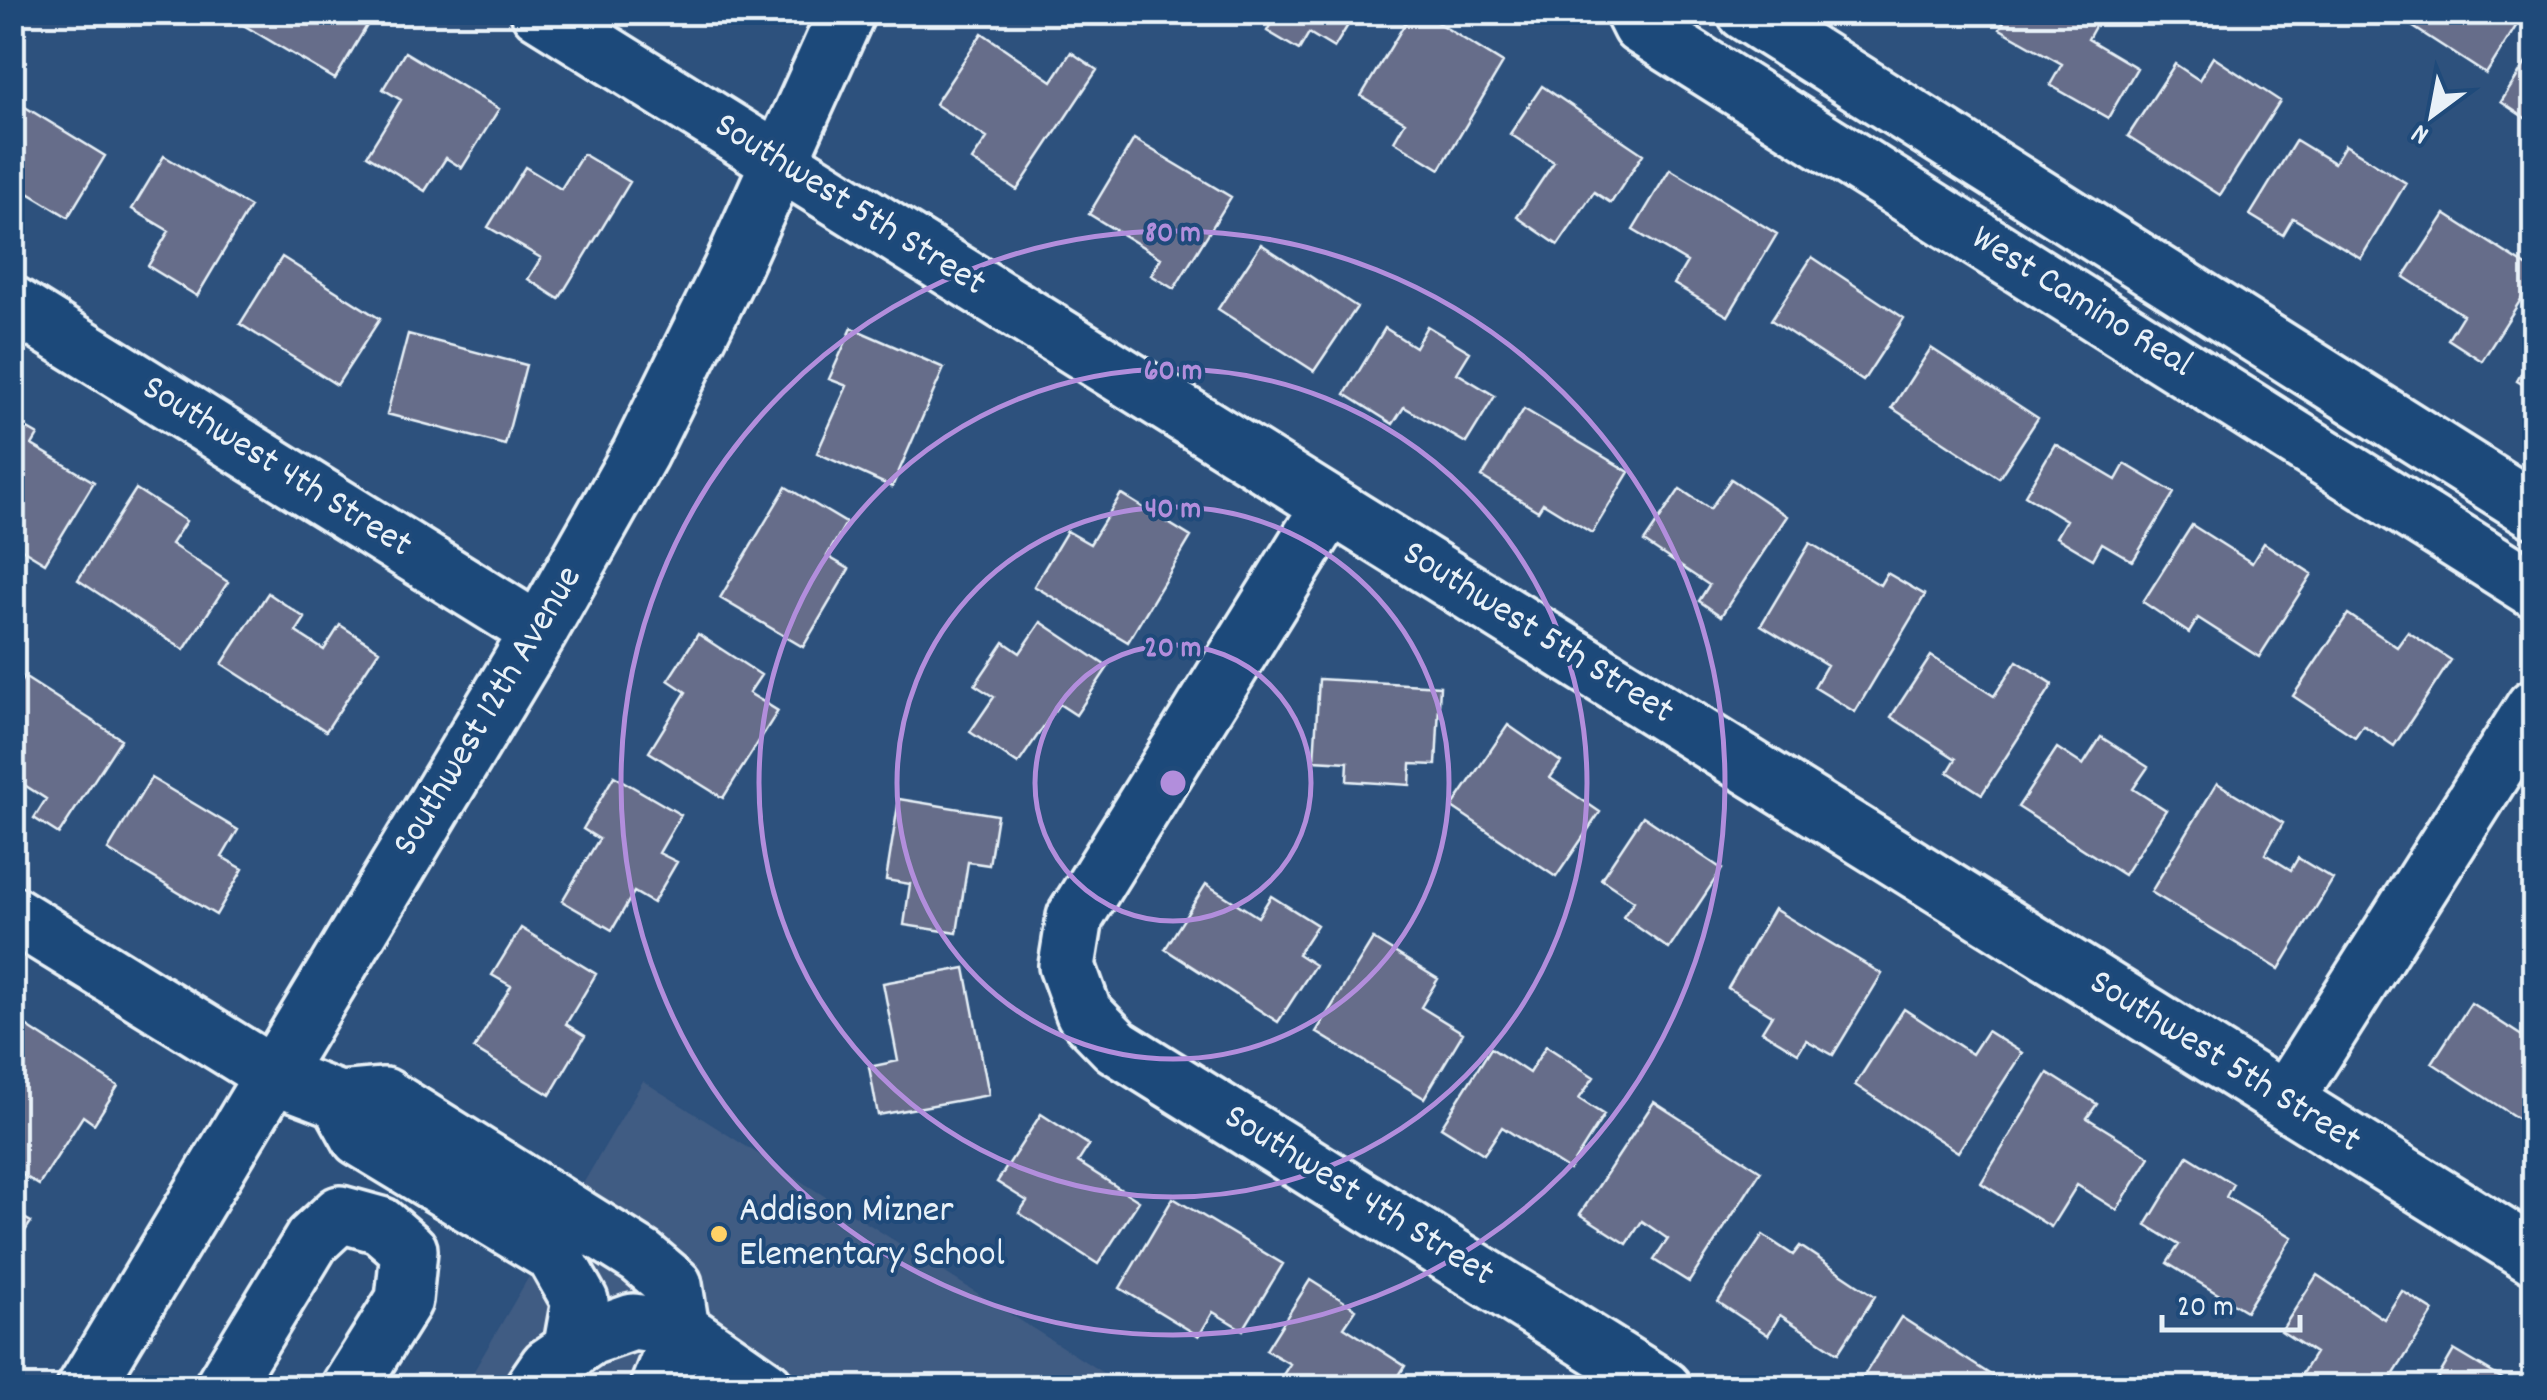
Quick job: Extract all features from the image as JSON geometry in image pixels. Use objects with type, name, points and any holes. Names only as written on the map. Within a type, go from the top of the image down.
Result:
[{"type":"street","name":"Southwest 5th Street","points":[[539,12],[2534,1256]]},
{"type":"street","name":"Southwest 12th Avenue","points":[[85,1388],[539,632],[640,453],[731,269],[847,12]]},
{"type":"street","name":"West Camino Real","points":[[1633,12],[1640,26],[2534,589]]},
{"type":"street","name":"West Camino Real","points":[[1745,12],[2534,510]]},
{"type":"street","name":"Southwest 4th Street","points":[[12,304],[539,632]]},
{"type":"street","name":"Southwest 4th Street","points":[[1330,506],[1076,917],[1068,966],[1084,1013],[1116,1046],[1664,1388]]},
{"type":"street","points":[[2284,1100],[2534,708]]},
{"type":"street","points":[[12,914],[272,1075],[339,1100],[384,1096],[641,1257],[674,1285],[680,1329],[658,1388]]},
{"type":"street","points":[[339,1100],[360,1138],[554,1255],[580,1301],[552,1369]]},
{"type":"street","points":[[222,1388],[312,1240],[340,1214],[380,1224],[409,1250],[404,1300],[348,1388]]},
{"type":"street","points":[[552,1369],[590,1337],[633,1322],[680,1329],[766,1388]]},
{"type":"street","points":[[716,1388],[737,1388]]},
{"type":"shaded area","name":"Addison Mizner Elementary School","points":[[643,1081],[1125,1387],[464,1388]]},
{"type":"building","points":[[231,12],[360,12],[371,19],[335,79],[228,16]]},
{"type":"building","points":[[1277,12],[1356,12],[1334,48],[1309,33],[1299,50],[1267,31]]},
{"type":"building","points":[[1412,12],[1420,12],[1503,63],[1440,169],[1394,141],[1405,122],[1361,96]]},
{"type":"building","points":[[2009,12],[2103,12],[2088,39],[2137,68],[2108,118],[2050,85],[2062,64],[2000,29]]},
{"type":"building","points":[[2390,12],[2525,12],[2486,74]]},
{"type":"building","points":[[982,33],[1052,81],[1071,52],[1097,70],[1017,190],[972,160],[987,138],[935,104]]},
{"type":"building","points":[[2534,50],[2534,124],[2501,102]]},
{"type":"building","points":[[405,52],[499,109],[462,168],[446,158],[425,191],[367,155],[401,100],[383,89]]},
{"type":"building","points":[[2213,57],[2280,101],[2220,195],[2128,136],[2175,64],[2199,80]]},
{"type":"building","points":[[1542,86],[1643,154],[1611,203],[1594,192],[1558,245],[1517,217],[1554,162],[1510,134]]},
{"type":"building","points":[[12,99],[105,156],[68,217],[12,183]]},
{"type":"building","points":[[1134,139],[1231,197],[1174,289],[1151,275],[1161,258],[1089,214]]},
{"type":"building","points":[[2296,140],[2334,163],[2345,145],[2406,183],[2361,258],[2293,218],[2283,235],[2250,215]]},
{"type":"building","points":[[583,154],[630,182],[559,299],[528,279],[541,258],[488,227],[525,167],[561,189]]},
{"type":"building","points":[[164,156],[250,207],[197,296],[148,266],[169,231],[132,209]]},
{"type":"building","points":[[1670,169],[1777,234],[1728,316],[1674,284],[1687,262],[1633,230]]},
{"type":"building","points":[[2445,214],[2534,271],[2534,279],[2482,361],[2448,339],[2463,315],[2404,277]]},
{"type":"building","points":[[1261,244],[1357,307],[1314,371],[1218,309]]},
{"type":"building","points":[[282,257],[380,319],[337,385],[240,324]]},
{"type":"building","points":[[1812,257],[1904,318],[1863,381],[1771,320]]},
{"type":"building","points":[[1427,326],[1470,352],[1457,373],[1495,396],[1466,443],[1404,407],[1393,424],[1345,394],[1385,328],[1415,347]]},
{"type":"building","points":[[852,328],[944,368],[892,487],[817,453],[847,386],[829,379]]},
{"type":"building","points":[[408,334],[526,365],[505,445],[387,414]]},
{"type":"building","points":[[1931,348],[2038,418],[1999,478],[1892,408]]},
{"type":"building","points":[[2534,351],[2534,391],[2517,381]]},
{"type":"building","points":[[1524,409],[1629,472],[1592,533],[1543,503],[1538,511],[1482,477]]},
{"type":"building","points":[[12,420],[38,435],[32,445],[94,482],[45,563],[12,543]]},
{"type":"building","points":[[2055,444],[2116,480],[2125,464],[2174,493],[2133,561],[2102,543],[2093,559],[2056,537],[2066,520],[2025,495]]},
{"type":"building","points":[[1731,479],[1787,516],[1721,616],[1699,601],[1709,585],[1644,542],[1680,489],[1710,509]]},
{"type":"building","points":[[786,487],[846,523],[827,556],[849,569],[803,647],[720,598]]},
{"type":"building","points":[[136,489],[186,521],[171,544],[228,582],[184,650],[78,580]]},
{"type":"building","points":[[1121,494],[1191,537],[1128,642],[1034,586],[1067,531],[1090,544]]},
{"type":"building","points":[[2192,525],[2252,563],[2264,543],[2312,574],[2259,657],[2198,618],[2189,633],[2143,602]]},
{"type":"building","points":[[1810,543],[1880,585],[1887,573],[1925,595],[1855,712],[1814,687],[1827,665],[1761,625]]},
{"type":"building","points":[[268,593],[305,618],[296,632],[324,650],[340,625],[379,650],[326,731],[222,664]]},
{"type":"building","points":[[2348,614],[2397,647],[2408,632],[2451,660],[2394,746],[2363,725],[2355,737],[2293,696]]},
{"type":"building","points":[[1041,622],[1108,667],[1076,715],[1059,704],[1018,764],[970,732],[994,697],[975,685],[1004,642],[1020,653]]},
{"type":"building","points":[[698,634],[761,675],[749,693],[778,711],[723,798],[649,752],[686,692],[668,680]]},
{"type":"building","points":[[1931,656],[1994,696],[2017,661],[2053,684],[1982,794],[1948,772],[1956,759],[1891,717]]},
{"type":"building","points":[[24,677],[121,739],[59,834],[34,818],[46,799],[12,777],[12,695]]},
{"type":"building","points":[[1319,679],[1440,686],[1436,765],[1411,764],[1410,785],[1347,781],[1348,762],[1314,760]]},
{"type":"building","points":[[1508,725],[1561,762],[1550,778],[1600,812],[1556,877],[1452,807]]},
{"type":"building","points":[[2101,737],[2148,767],[2133,789],[2166,810],[2124,875],[2018,807],[2057,748],[2083,765]]},
{"type":"building","points":[[614,776],[681,815],[659,853],[677,862],[653,903],[634,892],[612,930],[562,901],[599,839],[583,829]]},
{"type":"building","points":[[151,778],[238,830],[222,857],[243,869],[216,915],[108,850]]},
{"type":"building","points":[[2217,783],[2283,823],[2265,854],[2291,870],[2298,858],[2333,879],[2279,969],[2151,892]]},
{"type":"building","points":[[899,799],[997,815],[989,865],[968,862],[957,933],[904,925],[910,884],[886,880]]},
{"type":"building","points":[[1643,816],[1722,869],[1669,949],[1623,917],[1634,901],[1601,879]]},
{"type":"building","points":[[1206,884],[1258,917],[1271,896],[1317,925],[1298,954],[1315,965],[1278,1022],[1165,949]]},
{"type":"building","points":[[1774,909],[1882,974],[1833,1055],[1806,1040],[1798,1053],[1762,1031],[1772,1015],[1728,988]]},
{"type":"building","points":[[521,928],[596,974],[566,1024],[585,1036],[550,1095],[474,1049],[511,986],[492,975]]},
{"type":"building","points":[[1373,939],[1438,979],[1421,1007],[1463,1033],[1424,1098],[1316,1032]]},
{"type":"building","points":[[965,968],[989,1095],[878,1115],[869,1067],[898,1061],[883,983]]},
{"type":"building","points":[[2471,1003],[2525,1038],[2534,1024],[2534,1129],[2432,1063]]},
{"type":"building","points":[[1904,1009],[1972,1054],[1987,1031],[2022,1053],[1958,1152],[1855,1085]]},
{"type":"building","points":[[26,1026],[118,1086],[94,1124],[83,1116],[39,1185],[12,1168],[12,1047]]},
{"type":"building","points":[[1546,1046],[1594,1077],[1579,1099],[1604,1115],[1569,1170],[1502,1127],[1484,1154],[1441,1127],[1491,1048],[1529,1073]]},
{"type":"building","points":[[2048,1073],[2097,1104],[2087,1118],[2150,1157],[2117,1210],[2077,1185],[2051,1227],[1981,1183]]},
{"type":"building","points":[[1654,1102],[1761,1171],[1689,1282],[1654,1260],[1668,1239],[1642,1221],[1627,1244],[1580,1214]]},
{"type":"building","points":[[1041,1114],[1089,1145],[1078,1162],[1139,1201],[1098,1264],[1019,1213],[1027,1201],[997,1182]]},
{"type":"building","points":[[2188,1156],[2233,1184],[2226,1197],[2292,1237],[2246,1311],[2167,1263],[2179,1245],[2146,1225]]},
{"type":"building","points":[[1173,1198],[1283,1264],[1243,1330],[1213,1312],[1199,1336],[1120,1288]]},
{"type":"building","points":[[12,1211],[31,1222],[12,1251]]},
{"type":"building","points":[[1763,1235],[1793,1255],[1800,1246],[1875,1296],[1838,1353],[1780,1315],[1768,1335],[1718,1302]]},
{"type":"building","points":[[2317,1275],[2384,1319],[2402,1291],[2434,1311],[2385,1388],[2322,1388],[2301,1375],[2315,1353],[2281,1331]]},
{"type":"building","points":[[1310,1280],[1356,1309],[1344,1327],[1405,1366],[1391,1388],[1275,1387],[1290,1364],[1266,1350]]},
{"type":"building","points":[[1901,1317],[2008,1386],[1856,1388]]},
{"type":"building","points":[[2454,1350],[2518,1388],[2432,1388]]},
{"type":"place","name":"Addison Mizner Elementary School","points":[[719,1234]]}]
